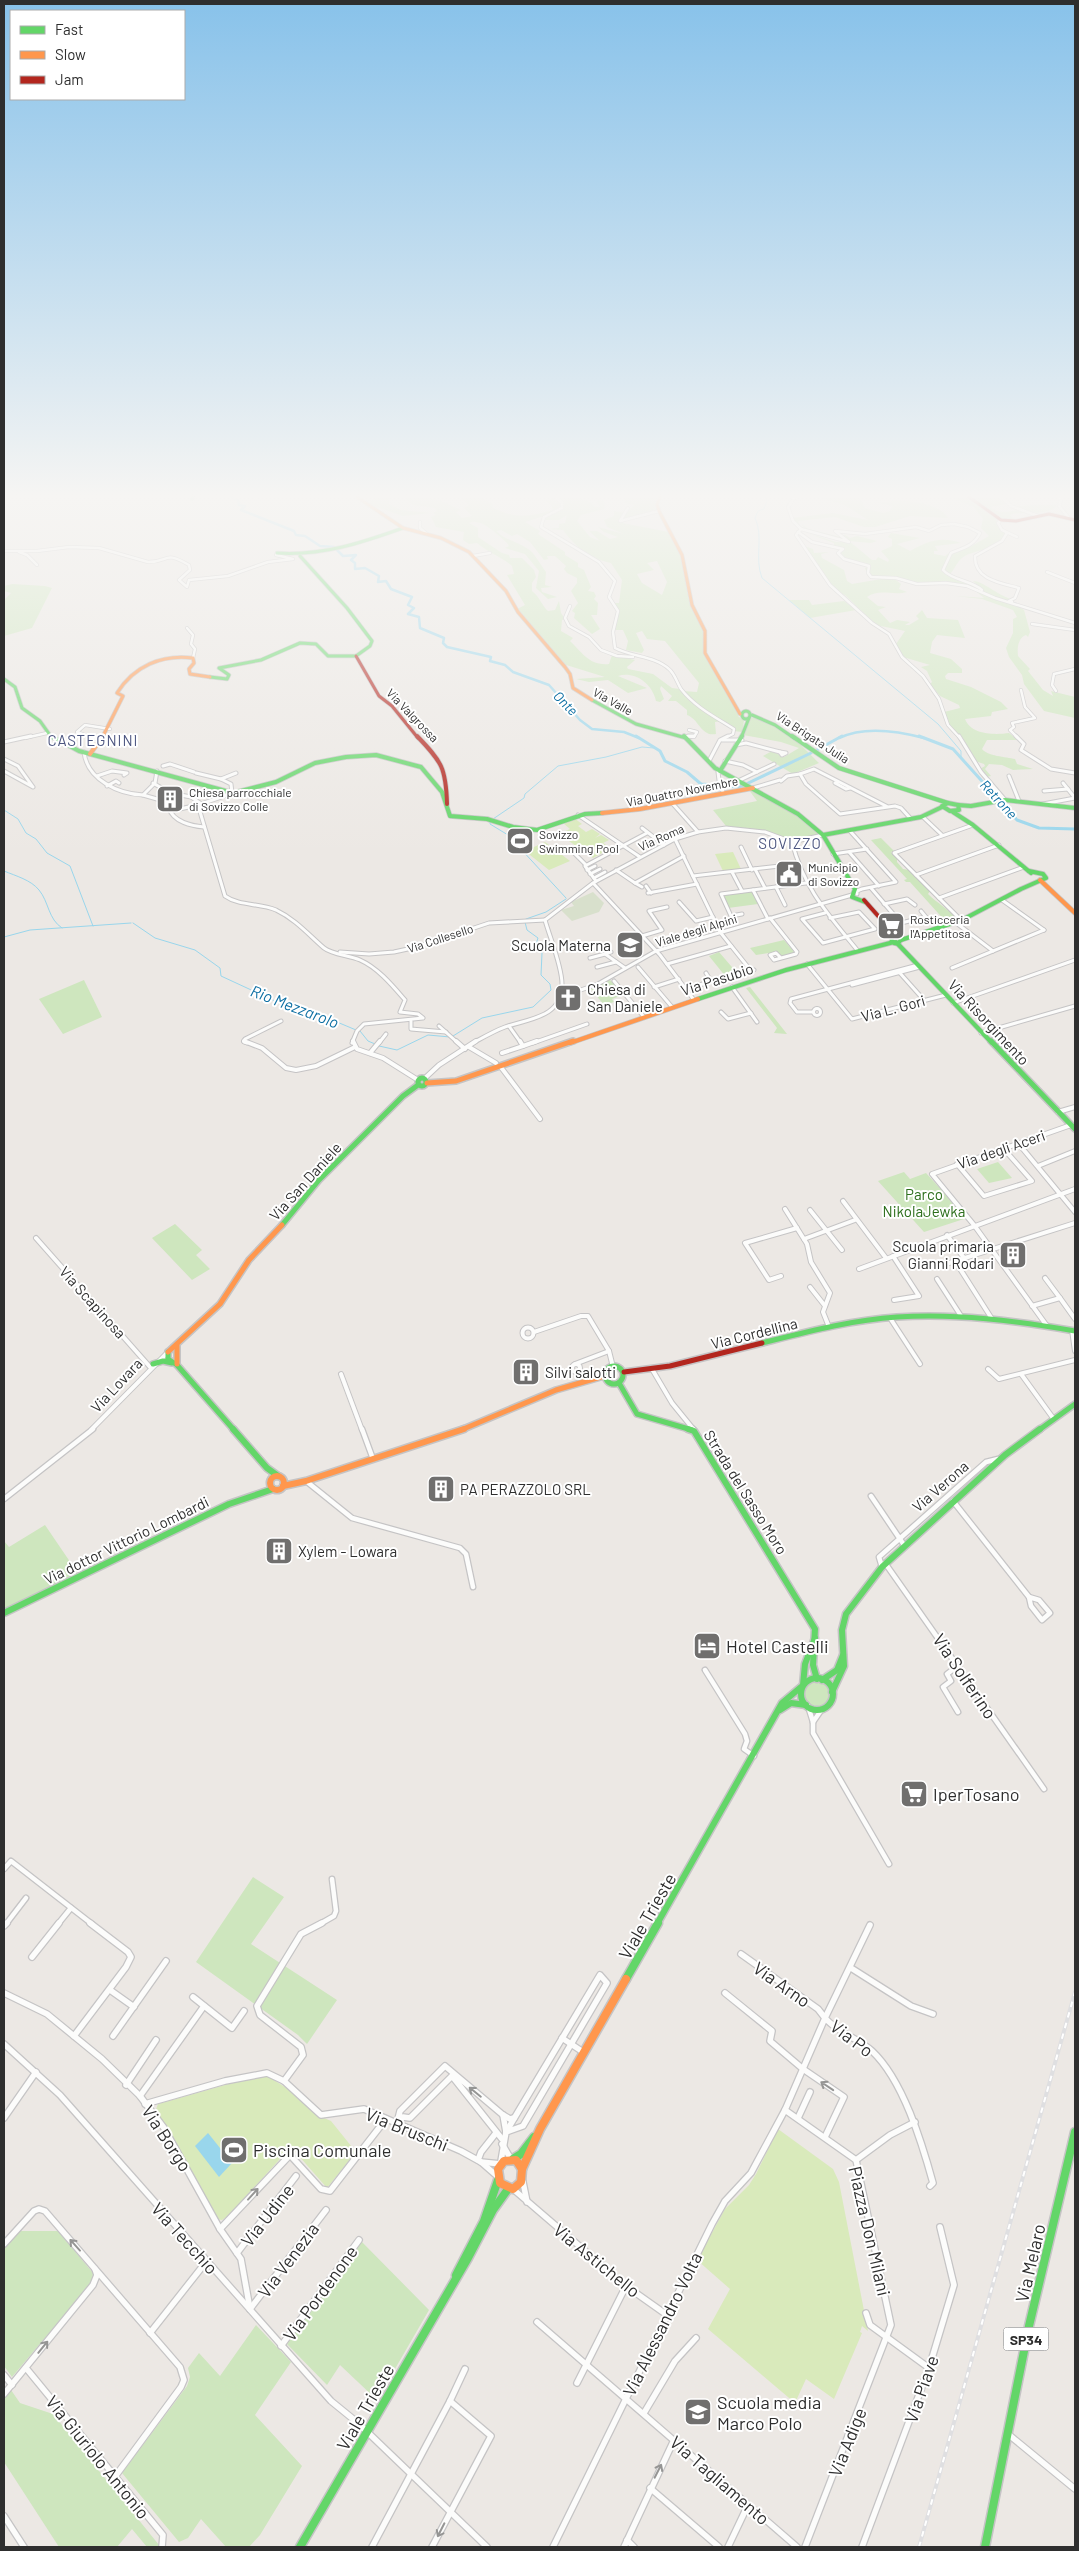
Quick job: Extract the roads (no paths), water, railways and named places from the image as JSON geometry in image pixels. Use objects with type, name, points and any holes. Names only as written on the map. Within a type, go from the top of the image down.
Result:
[{"type":"street","points":[[187,628],[193,635],[191,642],[195,649],[194,665],[189,669],[190,674],[228,679],[229,675],[219,668],[261,660],[300,643],[316,644],[328,656],[356,656],[370,646],[372,641],[356,616]]},
{"type":"street","name":"Via Valle","points":[[521,616],[570,674],[573,688],[578,693],[636,724],[684,736],[720,771]]},
{"type":"street","points":[[565,616],[568,625],[577,633],[589,638],[599,649],[617,656],[638,657]]},
{"type":"street","points":[[617,616],[613,632],[614,646],[622,652],[659,662],[671,670],[680,688],[695,705],[734,729],[733,734],[720,740],[710,761]]},
{"type":"street","points":[[698,616],[705,631],[705,653],[742,713],[750,718],[741,742],[718,772],[721,788]]},
{"type":"street","points":[[864,616],[889,634],[900,655],[915,666],[941,702],[948,726],[962,740],[981,772],[1002,800]]},
{"type":"street","points":[[1053,616],[1075,623]]},
{"type":"street","points":[[1032,624],[1063,630],[1075,630]]},
{"type":"street","points":[[193,658],[179,655],[157,659],[122,684],[117,693],[123,696],[110,729],[102,741],[84,757],[97,776],[108,786],[126,794],[142,795],[164,801],[170,812],[189,826],[204,827]]},
{"type":"street","name":"Via Valgrossa","points":[[356,656],[366,669],[380,697],[394,707],[404,723],[443,762],[448,788],[446,807]]},
{"type":"street","points":[[1056,691],[1052,685],[1054,674],[1075,669]]},
{"type":"street","points":[[4,679],[15,686],[22,708],[40,721],[47,733],[58,742],[87,753],[233,793]]},
{"type":"street","points":[[1021,690],[1025,707],[1033,715],[1034,720],[1012,723],[1014,727],[1010,730],[1024,744],[1021,750],[1051,769],[1075,773]]},
{"type":"street","name":"Via Brigata Julia","points":[[742,713],[750,718],[762,718],[782,728],[836,767],[865,778],[924,793],[951,808]]},
{"type":"street","points":[[102,741],[78,732],[85,725],[110,729]]},
{"type":"street","points":[[684,736],[694,737],[698,732],[689,730]]},
{"type":"street","points":[[4,742],[47,733]]},
{"type":"street","points":[[720,740],[741,742],[780,752]]},
{"type":"street","points":[[169,808],[175,810],[199,805],[233,793],[276,782],[315,763],[369,755],[410,762],[421,767],[442,792],[446,807]]},
{"type":"street","points":[[4,759],[18,766],[33,787],[4,772]]},
{"type":"street","points":[[725,761],[743,764],[757,772]]},
{"type":"street","points":[[163,766],[170,764],[221,779],[231,784],[233,793]]},
{"type":"street","points":[[740,780],[774,764]]},
{"type":"street","points":[[750,786],[780,780],[787,776],[814,769],[888,807]]},
{"type":"street","points":[[97,776],[108,771],[127,773],[124,775]]},
{"type":"street","points":[[142,795],[154,784],[157,771]]},
{"type":"street","points":[[720,771],[740,780],[798,814],[823,836],[855,889],[855,896]]},
{"type":"street","points":[[221,779],[236,773]]},
{"type":"street","points":[[800,774],[806,784],[842,815],[888,807],[901,808],[911,819]]},
{"type":"street","points":[[1009,776],[1019,801]]},
{"type":"street","points":[[108,786],[116,782],[119,783]]},
{"type":"street","points":[[154,784],[173,794],[185,794],[196,798],[225,896],[232,900],[259,904],[277,911],[309,932],[325,949],[356,957],[389,981],[405,1000],[400,1012],[418,1014],[423,1018],[411,1021],[363,1025],[352,1043],[354,1047]]},
{"type":"street","points":[[1060,804],[1075,798],[1063,784]]},
{"type":"street","name":"Via Quattro Novembre","points":[[446,807],[448,814],[454,818],[487,819],[513,828],[530,830],[542,829],[578,815],[633,812],[673,804],[721,788],[750,786]]},
{"type":"street","points":[[1044,791],[1068,789]]},
{"type":"street","points":[[858,951],[818,905],[797,864],[792,842],[923,817],[951,808],[1002,800],[1060,804],[1075,808]]},
{"type":"street","points":[[673,804],[698,832]]},
{"type":"street","points":[[951,808],[1039,878],[1075,912]]},
{"type":"street","points":[[578,815],[640,858]]},
{"type":"street","points":[[923,817],[942,836]]},
{"type":"street","points":[[961,920],[894,853],[973,825]]},
{"type":"street","points":[[642,828],[664,845]]},
{"type":"street","name":"Via Roma","points":[[546,918],[595,882],[616,870],[664,845],[698,832],[726,828],[740,831],[765,832],[792,842]]},
{"type":"street","points":[[850,831],[896,882],[857,891],[855,896]]},
{"type":"street","points":[[586,865],[647,833]]},
{"type":"street","points":[[675,840],[720,932],[746,966]]},
{"type":"street","points":[[916,875],[999,845]]},
{"type":"street","points":[[741,847],[765,888]]},
{"type":"street","points":[[833,854],[867,850]]},
{"type":"street","points":[[572,851],[586,865],[595,882],[667,964],[694,1000]]},
{"type":"street","points":[[849,852],[878,886]]},
{"type":"street","points":[[635,883],[684,856]]},
{"type":"street","points":[[693,876],[797,864]]},
{"type":"street","points":[[587,870],[595,866]]},
{"type":"street","points":[[590,874],[600,869]]},
{"type":"street","points":[[939,898],[1026,869]]},
{"type":"street","points":[[616,870],[635,883],[644,886],[650,893],[697,884]]},
{"type":"street","points":[[594,878],[605,872]]},
{"type":"street","points":[[732,872],[742,891]]},
{"type":"street","name":"Via Pasubio","points":[[422,1082],[456,1081],[498,1064],[732,987],[896,939],[919,935],[961,920],[1002,900],[1039,878]]},
{"type":"street","points":[[742,914],[731,916],[721,894],[806,883]]},
{"type":"street","points":[[776,887],[786,905]]},
{"type":"street","points":[[870,888],[901,923],[926,917],[921,912]]},
{"type":"street","points":[[752,890],[769,919],[797,952],[781,958]]},
{"type":"street","name":"Viale degli Alpini","points":[[559,995],[595,986],[656,951],[855,896],[865,902],[896,939]]},
{"type":"street","points":[[884,904],[907,899],[915,905]]},
{"type":"street","points":[[952,968],[1044,930],[1002,900]]},
{"type":"street","points":[[679,902],[696,920],[713,917]]},
{"type":"street","points":[[642,936],[662,930],[649,912],[667,906]]},
{"type":"street","points":[[825,913],[802,920],[822,944],[875,930],[859,912],[830,918]]},
{"type":"street","points":[[546,918],[546,930],[560,972],[562,990],[559,995]]},
{"type":"street","name":"Via Collesello","points":[[335,952],[394,952],[489,923],[546,918]]},
{"type":"street","points":[[955,922],[993,951]]},
{"type":"street","name":"Via Risorgimento","points":[[896,939],[981,1033],[1075,1130]]},
{"type":"street","points":[[667,964],[731,946]]},
{"type":"street","points":[[590,958],[612,952]]},
{"type":"street","points":[[604,954],[625,968]]},
{"type":"street","points":[[953,1003],[1075,960]]},
{"type":"street","points":[[596,967],[616,962]]},
{"type":"street","name":"Via L. Gori","points":[[807,964],[852,1019],[946,995]]},
{"type":"street","points":[[813,1012],[797,1012],[790,1001],[919,966]]},
{"type":"street","points":[[638,967],[672,1007]]},
{"type":"street","points":[[899,972],[924,1000]]},
{"type":"street","points":[[706,973],[711,981]]},
{"type":"street","points":[[686,989],[736,974]]},
{"type":"street","points":[[654,987],[679,979]]},
{"type":"street","points":[[614,981],[644,1017]]},
{"type":"street","points":[[732,987],[757,1022]]},
{"type":"street","name":"Via San Daniele","points":[[237,1279],[249,1260],[290,1216],[318,1180],[403,1096],[422,1082],[434,1067],[492,1033],[544,1015],[550,1011],[559,995]]},
{"type":"street","points":[[981,1033],[1075,1006]]},
{"type":"street","points":[[722,1012],[728,1019],[751,1014]]},
{"type":"street","points":[[281,1021],[245,1039],[244,1042],[266,1050],[284,1067],[301,1070],[312,1068],[338,1053],[354,1047],[390,1062],[422,1082]]},
{"type":"street","points":[[411,1021],[411,1029],[446,1032]]},
{"type":"street","points":[[502,1053],[587,1024]]},
{"type":"street","points":[[439,1026],[467,1048],[498,1064],[540,1119]]},
{"type":"street","points":[[509,1026],[523,1046]]},
{"type":"street","points":[[370,1053],[386,1034]]},
{"type":"street","points":[[1058,1112],[1075,1107]]},
{"type":"street","name":"Via degli Aceri","points":[[974,1225],[932,1174],[1070,1125]]},
{"type":"street","points":[[1018,1143],[1075,1212]]},
{"type":"street","points":[[957,1164],[984,1196],[1032,1181],[1003,1148]]},
{"type":"street","points":[[1038,1166],[1075,1151]]},
{"type":"street","points":[[859,1269],[1075,1189]]},
{"type":"street","points":[[843,1201],[855,1220],[886,1258]]},
{"type":"street","points":[[785,1208],[809,1248],[811,1262],[830,1293],[824,1315],[829,1327]]},
{"type":"street","points":[[810,1210],[842,1250]]},
{"type":"street","points":[[804,1239],[855,1220]]},
{"type":"street","points":[[946,1264],[1075,1224]]},
{"type":"street","points":[[974,1225],[990,1250],[1047,1326]]},
{"type":"street","points":[[781,1276],[768,1280],[745,1243],[797,1228]]},
{"type":"street","points":[[947,1235],[964,1258]]},
{"type":"street","name":"Via Scapinosa","points":[[36,1238],[151,1365]]},
{"type":"street","points":[[893,1256],[919,1296],[894,1300]]},
{"type":"street","points":[[955,1261],[992,1319]]},
{"type":"street","points":[[1045,1278],[1075,1319]]},
{"type":"street","name":"Via Lovara","points":[[4,1499],[58,1458],[106,1417],[151,1365],[178,1344],[210,1314],[237,1279]]},
{"type":"street","points":[[937,1279],[961,1316]]},
{"type":"street","points":[[810,1287],[825,1306]]},
{"type":"street","points":[[1032,1306],[1060,1298]]},
{"type":"street","points":[[534,1332],[581,1316],[588,1316],[592,1319],[609,1352],[613,1367]]},
{"type":"street","name":"Via Cordellina","points":[[624,1372],[674,1366],[829,1327],[890,1318],[961,1316],[1074,1331]]},
{"type":"street","points":[[890,1318],[920,1364]]},
{"type":"street","points":[[1074,1331],[1075,1351]]},
{"type":"street","points":[[177,1365],[178,1344]]},
{"type":"street","points":[[176,1355],[168,1352],[168,1359],[177,1365],[267,1468],[281,1478],[298,1482]]},
{"type":"street","points":[[575,1364],[609,1352]]},
{"type":"street","points":[[988,1369],[999,1379],[1075,1360]]},
{"type":"street","points":[[151,1365],[163,1361],[177,1365]]},
{"type":"street","points":[[613,1367],[624,1372],[624,1378],[619,1383],[611,1384],[604,1376],[606,1370],[613,1367]]},
{"type":"street","name":"Strada del Sasso Moro","points":[[652,1369],[667,1396],[694,1431],[816,1630]]},
{"type":"street","points":[[341,1374],[373,1459]]},
{"type":"street","points":[[1021,1374],[1053,1418]]},
{"type":"street","points":[[281,1478],[283,1486],[306,1481],[455,1433],[556,1390],[604,1376]]},
{"type":"street","points":[[619,1383],[637,1414],[694,1431]]},
{"type":"street","name":"Via Verona","points":[[843,1654],[842,1630],[846,1614],[883,1565],[1002,1458],[1053,1418],[1075,1404]]},
{"type":"street","name":"Via Verona","points":[[883,1565],[879,1557],[899,1539],[986,1462],[1002,1458]]},
{"type":"street","points":[[267,1468],[269,1481],[273,1489]]},
{"type":"street","points":[[269,1481],[281,1478]]},
{"type":"street","name":"Via dottor Vittorio Lombardi","points":[[260,1492],[269,1481]]},
{"type":"street","points":[[306,1481],[352,1518],[460,1548],[466,1554],[473,1587]]},
{"type":"street","name":"Via dottor Vittorio Lombardi","points":[[4,1613],[229,1504],[260,1492],[283,1486]]},
{"type":"street","points":[[871,1496],[904,1545]]},
{"type":"street","points":[[953,1501],[1029,1597],[1029,1604],[1042,1620],[1047,1618],[1050,1614],[1041,1602],[1036,1598],[1029,1597]]},
{"type":"street","name":"Via Solferino","points":[[883,1565],[959,1666],[976,1694],[1044,1789]]},
{"type":"street","points":[[816,1630],[817,1644],[811,1664],[819,1680],[832,1692]]},
{"type":"street","points":[[816,1630],[814,1643],[805,1664],[802,1698],[813,1722],[813,1733],[889,1864]]},
{"type":"street","points":[[813,1722],[822,1709],[830,1704],[832,1692],[844,1666],[843,1654]]},
{"type":"street","name":"Viale Trieste","points":[[522,2169],[540,2129],[754,1756],[782,1703],[793,1696],[807,1681],[819,1680],[836,1670],[843,1654]]},
{"type":"street","points":[[958,1712],[942,1687],[951,1681],[947,1674],[959,1666]]},
{"type":"street","points":[[705,1670],[745,1734],[748,1742],[744,1749],[754,1756]]},
{"type":"street","name":"Viale Trieste","points":[[775,1716],[787,1704],[798,1703],[822,1709]]},
{"type":"street","points":[[4,1869],[11,1861],[128,1952],[131,1957],[110,1990],[74,2036]]},
{"type":"street","points":[[284,2081],[303,2055],[301,2047],[260,2015],[257,2006],[301,1934],[334,1916],[336,1911],[332,1879]]},
{"type":"street","points":[[4,1926],[26,1898]]},
{"type":"street","points":[[32,1958],[71,1908]]},
{"type":"street","name":"Via Po","points":[[870,1925],[851,1968],[825,2018],[832,2026],[872,2050],[909,2108],[933,2183],[930,2186]]},
{"type":"street","name":"Via Arno","points":[[741,1954],[818,2009],[825,2018],[785,2110]]},
{"type":"street","points":[[113,2036],[166,1961]]},
{"type":"street","points":[[851,1968],[911,2006],[933,2014]]},
{"type":"street","points":[[506,2132],[523,2126],[572,2045],[607,1984],[600,1975],[514,2118],[506,2132],[502,2142],[498,2178],[502,2186],[510,2189],[519,2185],[523,2177]]},
{"type":"street","points":[[110,1990],[134,2007]]},
{"type":"street","name":"Via Borgo","points":[[4,1993],[47,2014],[102,2059],[126,2085],[140,2096],[164,2128],[220,2229],[237,2253],[244,2270],[250,2309]]},
{"type":"street","points":[[725,1994],[739,2004],[742,2010],[772,2031],[770,2041],[803,2069],[844,2097],[825,2137]]},
{"type":"street","points":[[193,1997],[232,2028],[244,2011]]},
{"type":"street","points":[[140,2096],[204,2006]]},
{"type":"street","points":[[562,2038],[584,2053]]},
{"type":"street","points":[[126,2085],[156,2040]]},
{"type":"street","name":"Via Tecchio","points":[[4,2044],[60,2095],[331,2401],[487,2547]]},
{"type":"street","points":[[396,2123],[400,2111],[445,2066],[496,2133],[512,2159],[519,2163],[522,2169],[528,2204]]},
{"type":"street","points":[[4,2118],[36,2072]]},
{"type":"street","name":"Via Bruschi","points":[[145,2104],[267,2073],[284,2081],[321,2115],[364,2110],[480,2161],[501,2164]]},
{"type":"street","points":[[453,2075],[503,2115],[510,2119],[514,2118]]},
{"type":"street","points":[[396,2123],[403,2117],[410,2118],[453,2075]]},
{"type":"street","points":[[798,2118],[810,2092]]},
{"type":"street","name":"Piazza Don Milani","points":[[785,2110],[856,2160],[891,2325],[888,2337]]},
{"type":"street","name":"Via Alessandro Volta","points":[[553,2547],[716,2216],[725,2201],[751,2173],[785,2110]]},
{"type":"street","points":[[503,2115],[506,2132]]},
{"type":"street","points":[[220,2229],[290,2155],[293,2156],[321,2189],[330,2191],[386,2119]]},
{"type":"street","points":[[856,2160],[890,2135],[915,2122]]},
{"type":"street","name":"Viale Trieste","points":[[512,2159],[521,2154],[540,2129]]},
{"type":"street","name":"Via Melaro","points":[[985,2547],[1006,2432],[1075,2132]]},
{"type":"street","points":[[480,2161],[481,2152],[496,2133]]},
{"type":"street","points":[[492,2140],[502,2142]]},
{"type":"street","points":[[501,2164],[512,2159]]},
{"type":"street","name":"Via Bruschi","points":[[480,2161],[498,2178]]},
{"type":"street","name":"Via Udine","points":[[237,2253],[296,2176]]},
{"type":"street","name":"Viale Trieste","points":[[454,2280],[460,2262],[484,2221],[498,2178]]},
{"type":"street","name":"Viale Trieste","points":[[300,2547],[454,2280],[464,2266],[498,2202],[510,2189]]},
{"type":"street","name":"Via Astichello","points":[[510,2189],[626,2286],[667,2315]]},
{"type":"street","points":[[4,2244],[34,2211],[39,2209],[45,2211],[180,2367],[184,2380],[181,2388],[114,2478]]},
{"type":"street","name":"Via Venezia","points":[[250,2309],[326,2210]]},
{"type":"street","name":"Via Piave","points":[[862,2547],[929,2368],[954,2285],[940,2227]]},
{"type":"street","name":"Via Pordenone","points":[[281,2346],[359,2240]]},
{"type":"street","points":[[150,2333],[206,2262]]},
{"type":"street","points":[[4,2394],[93,2285],[97,2275],[95,2267]]},
{"type":"street","points":[[93,2285],[101,2280],[107,2281]]},
{"type":"street","points":[[577,2383],[626,2286]]},
{"type":"street","points":[[866,2313],[870,2325],[929,2368]]},
{"type":"street","name":"Via Tagliamento","points":[[537,2322],[797,2547]]},
{"type":"street","name":"Via Adige","points":[[805,2547],[888,2337]]},
{"type":"street","points":[[644,2413],[675,2361],[696,2338]]},
{"type":"street","name":"Via Giuriolo Antonio","points":[[26,2368],[114,2478],[163,2535],[162,2547]]},
{"type":"street","points":[[372,2547],[450,2401],[465,2369]]},
{"type":"street","points":[[4,2375],[12,2385]]},
{"type":"street","points":[[432,2547],[491,2436],[450,2401]]},
{"type":"street","points":[[1006,2432],[1075,2488]]},
{"type":"street","points":[[634,2547],[625,2544],[674,2440]]},
{"type":"street","points":[[650,2488],[719,2547]]},
{"type":"street","points":[[728,2547],[748,2505]]},
{"type":"street","points":[[4,2516],[24,2547]]},
{"type":"water","points":[[208,2133],[232,2163],[219,2177],[195,2146]]},
{"type":"waterway","name":"Onte","points":[[416,616],[419,617],[420,628],[444,638],[443,643],[447,647],[491,657],[490,661],[505,665],[513,672],[549,685],[580,720],[592,729],[624,732],[639,738]]},
{"type":"waterway","points":[[808,616],[938,724],[961,751],[961,757]]},
{"type":"waterway","name":"Onte","points":[[839,738],[849,734],[870,731],[903,733],[924,738]]},
{"type":"waterway","name":"Onte","points":[[636,736],[660,751],[665,761],[687,772],[701,784],[740,787],[811,753]]},
{"type":"waterway","name":"Onte","points":[[815,751],[842,736]]},
{"type":"waterway","name":"Retrone","points":[[919,736],[953,749],[1017,820],[1039,828],[1075,829]]},
{"type":"waterway","name":"Rio Mezzarolo","points":[[493,819],[524,798],[525,794],[558,766],[606,757],[642,747],[654,748]]},
{"type":"waterway","points":[[4,810],[18,819],[26,833],[36,839],[47,853],[70,866],[93,926]]},
{"type":"waterway","name":"Rio Mezzarolo","points":[[490,821],[490,824],[508,835],[566,898]]},
{"type":"waterway","name":"Rio Mezzarolo","points":[[4,871],[36,887],[54,920],[62,928]]},
{"type":"waterway","name":"Rio Mezzarolo","points":[[526,919],[546,912],[566,899]]},
{"type":"waterway","name":"Rio Mezzarolo","points":[[453,1036],[482,1018],[533,1007],[551,990],[550,984],[541,975],[542,953],[536,944],[538,938],[527,930],[525,922]]},
{"type":"waterway","name":"Rio Mezzarolo","points":[[93,926],[131,923]]},
{"type":"waterway","name":"Rio Mezzarolo","points":[[133,923],[155,938],[195,950],[220,968],[221,976],[288,1007],[318,1014],[356,1030]]},
{"type":"waterway","name":"Rio Mezzarolo","points":[[62,928],[93,926]]},
{"type":"waterway","points":[[4,937],[30,930],[62,928]]},
{"type":"waterway","name":"Rio Mezzarolo","points":[[360,1031],[368,1041],[375,1044]]},
{"type":"waterway","name":"Rio Mezzarolo","points":[[379,1046],[397,1050],[428,1035],[450,1037]]},
{"type":"railway","points":[[919,2547],[1075,1992]]},
{"type":"place","name":"Chiesa parrocchiale di Sovizzo Colle","points":[[170,799]]},
{"type":"place","name":"Sovizzo Swimming Pool","points":[[520,841]]},
{"type":"place","name":"Municipio di Sovizzo","points":[[789,874]]},
{"type":"place","name":"Rosticceria l'Appetitosa","points":[[891,926]]},
{"type":"place","name":"Scuola Materna","points":[[630,945]]},
{"type":"place","name":"Chiesa di San Daniele","points":[[568,998]]},
{"type":"place","name":"Scuola primaria Gianni Rodari","points":[[1013,1255]]},
{"type":"place","name":"Silvi salotti","points":[[526,1372]]},
{"type":"place","name":"PA PERAZZOLO SRL","points":[[441,1489]]},
{"type":"place","name":"Xylem - Lowara","points":[[279,1551]]},
{"type":"place","name":"Hotel Castelli","points":[[707,1646]]},
{"type":"place","name":"IperTosano","points":[[914,1794]]},
{"type":"place","name":"Piscina Comunale","points":[[234,2150]]},
{"type":"place","name":"Scuola media Marco Polo","points":[[698,2412]]},
{"type":"district","name":"CASTEGNINI","points":[[93,740]]},
{"type":"district","name":"SOVIZZO","points":[[790,843]]},
{"type":"park label","name":"Parco NikolaJewka","points":[[924,1202]]}]
